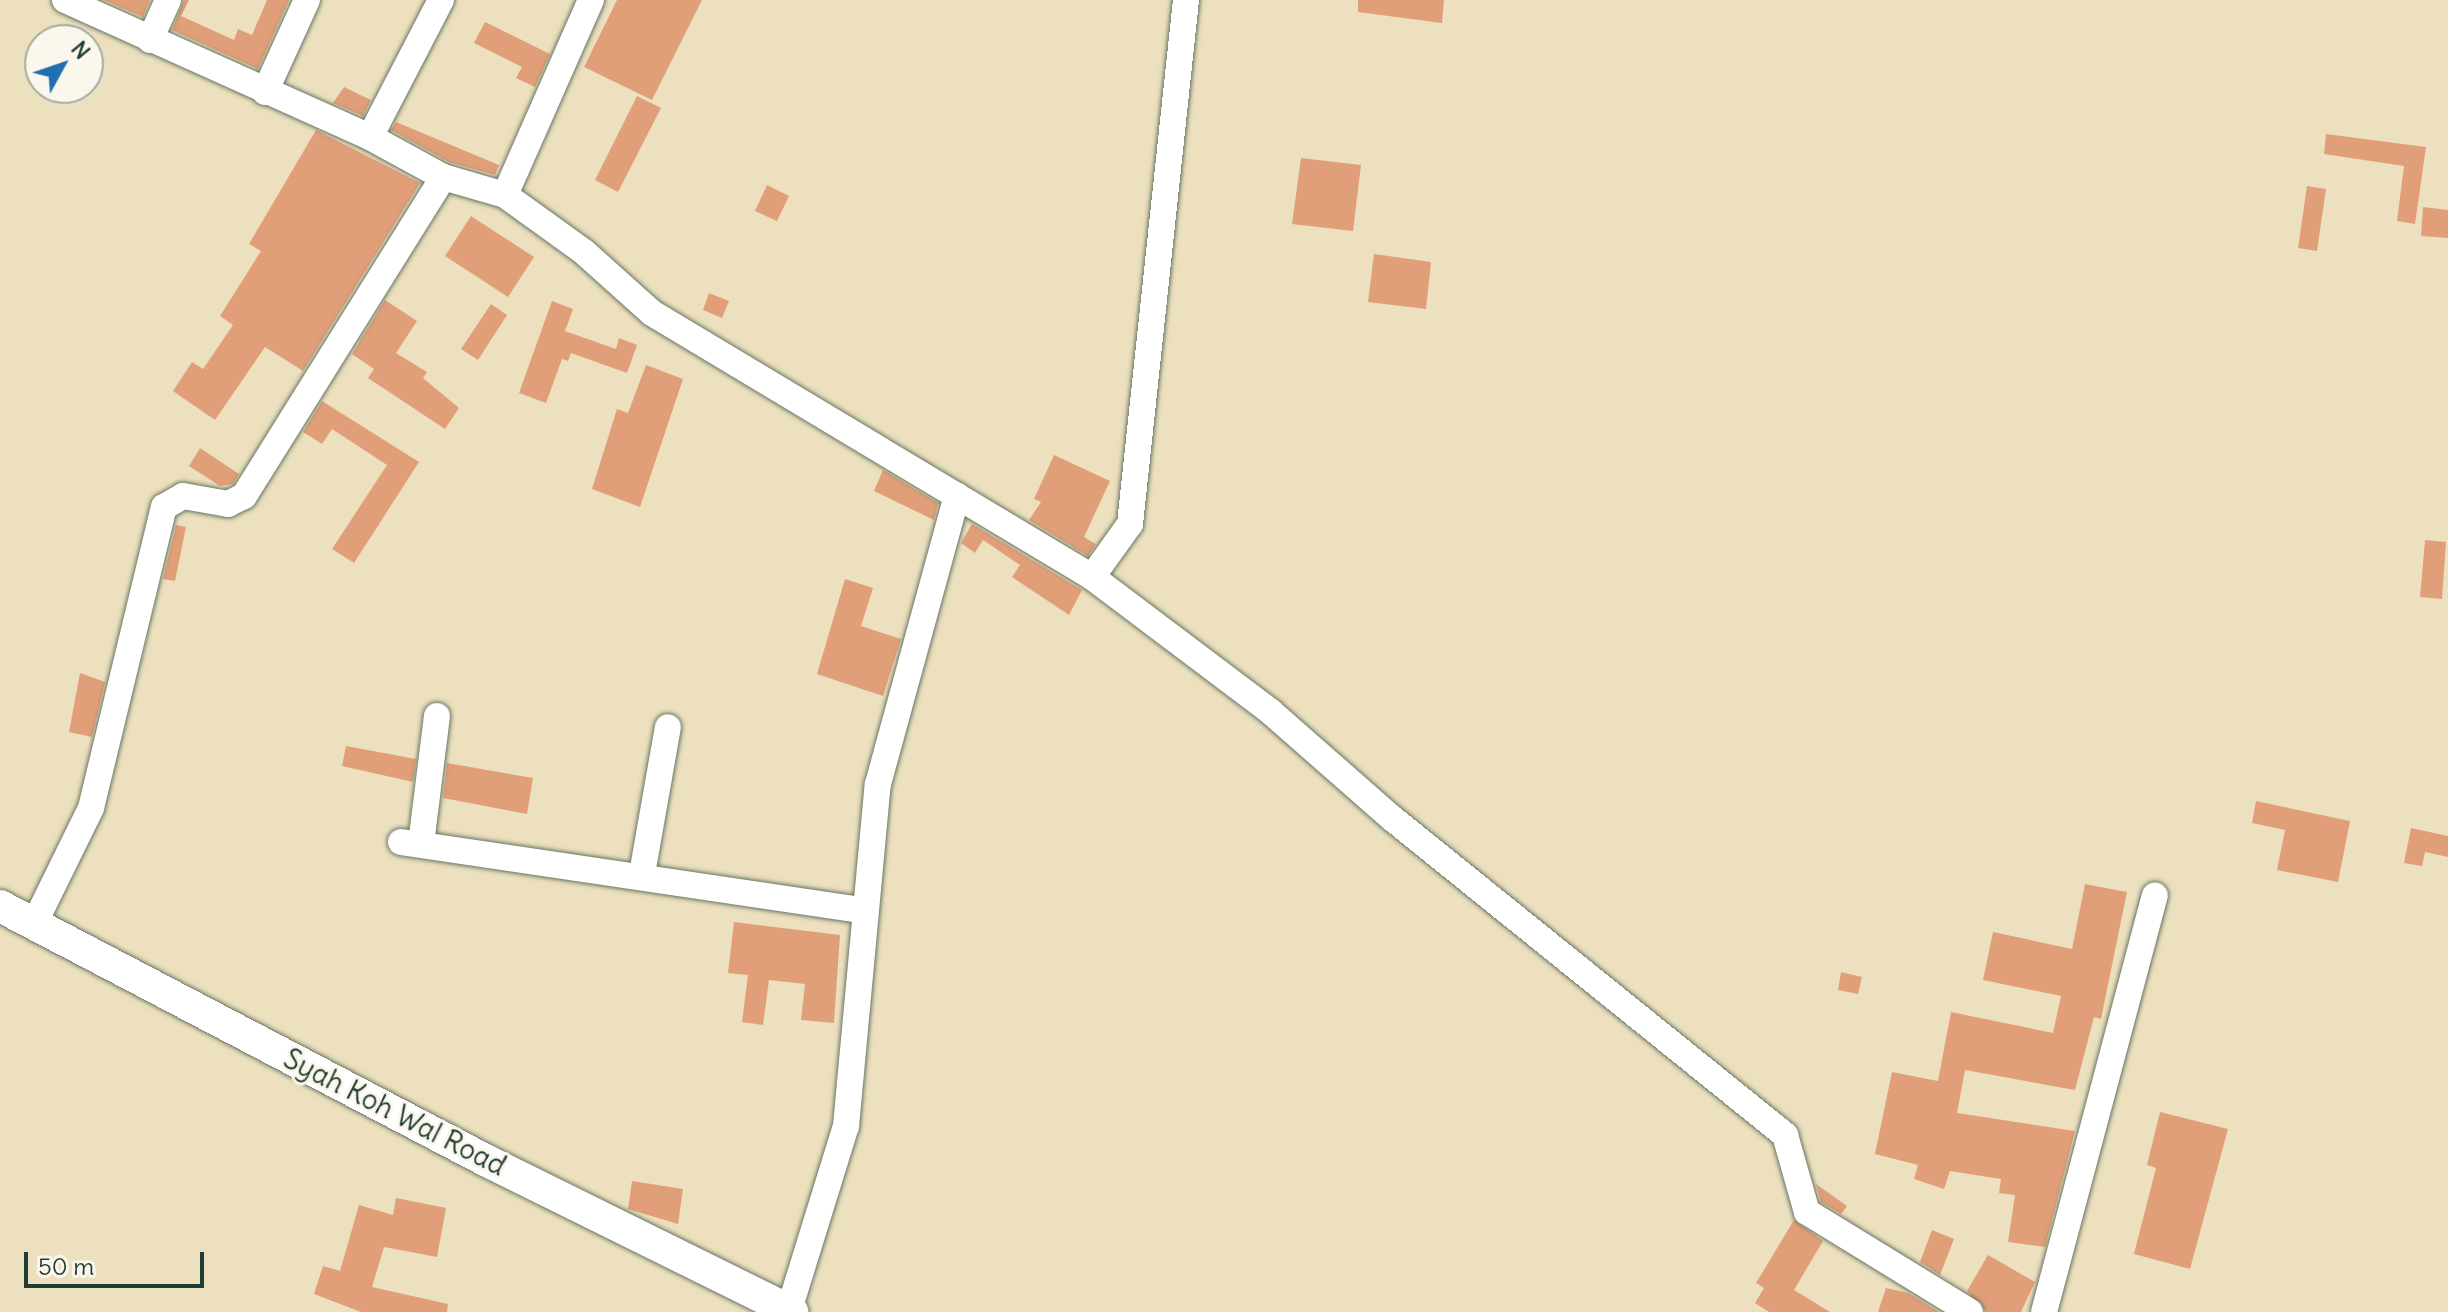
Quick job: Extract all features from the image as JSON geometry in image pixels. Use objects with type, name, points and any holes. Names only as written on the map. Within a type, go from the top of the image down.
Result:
[{"type":"street","points":[[65,0],[370,137],[443,177],[505,195],[584,252],[652,313],[1092,577],[1271,712],[1393,819],[1785,1135],[1807,1212],[1970,1312]]},
{"type":"street","points":[[150,40],[168,0]]},
{"type":"street","points":[[265,92],[307,0]]},
{"type":"street","points":[[370,137],[441,0]]},
{"type":"street","points":[[505,195],[591,0]]},
{"type":"street","points":[[1092,577],[1130,524],[1186,0]]},
{"type":"street","points":[[34,924],[91,808],[164,507],[183,496],[228,504],[244,496],[443,177]]},
{"type":"street","points":[[791,1311],[846,1126],[878,784],[957,496]]},
{"type":"street","points":[[437,716],[411,843],[642,874],[864,910]]},
{"type":"street","points":[[642,874],[668,727]]},
{"type":"street","points":[[2044,1312],[2155,896]]},
{"type":"street","name":"Syah Koh Wal Road","points":[[0,906],[485,1160],[791,1311]]},
{"type":"building","points":[[104,0],[150,0],[143,17]]},
{"type":"building","points":[[184,0],[189,0],[181,16],[234,40],[238,29],[252,35],[267,0],[289,0],[258,69],[172,30]]},
{"type":"building","points":[[617,0],[702,0],[652,100],[584,67]]},
{"type":"building","points":[[1358,0],[1444,0],[1442,23],[1358,12]]},
{"type":"building","points":[[485,22],[550,54],[535,87],[516,78],[522,67],[474,43]]},
{"type":"building","points":[[344,87],[371,100],[363,116],[333,103]]},
{"type":"building","points":[[637,96],[661,108],[618,192],[595,180]]},
{"type":"building","points":[[396,122],[499,165],[495,175],[449,162],[391,130]]},
{"type":"building","points":[[316,130],[420,183],[303,371],[265,347],[215,420],[173,391],[192,362],[203,369],[233,325],[220,316],[261,251],[249,244]]},
{"type":"building","points":[[2326,134],[2426,147],[2415,224],[2397,221],[2404,166],[2324,154]]},
{"type":"building","points":[[1301,158],[1361,165],[1353,231],[1292,224]]},
{"type":"building","points":[[767,185],[789,196],[777,221],[755,211]]},
{"type":"building","points":[[2307,186],[2326,189],[2317,251],[2298,248]]},
{"type":"building","points":[[2423,207],[2448,210],[2448,238],[2421,236]]},
{"type":"building","points":[[471,216],[534,257],[508,297],[445,256]]},
{"type":"building","points":[[1374,254],[1431,262],[1426,309],[1368,302]]},
{"type":"building","points":[[709,293],[729,301],[722,318],[703,310]]},
{"type":"building","points":[[385,300],[417,321],[396,353],[427,372],[423,378],[459,408],[445,429],[368,378],[374,369],[352,354]]},
{"type":"building","points":[[552,301],[573,309],[565,331],[616,349],[619,338],[637,345],[627,373],[571,353],[568,361],[562,359],[546,403],[519,393]]},
{"type":"building","points":[[491,304],[507,315],[478,360],[461,349]]},
{"type":"building","points":[[646,365],[683,379],[640,507],[592,489],[617,409],[628,413]]},
{"type":"building","points":[[322,401],[419,462],[354,563],[332,549],[387,465],[332,429],[322,444],[303,432]]},
{"type":"building","points":[[200,448],[239,474],[233,484],[220,486],[189,466]]},
{"type":"building","points":[[1054,455],[1110,481],[1084,537],[1096,544],[1088,556],[1029,520],[1041,502],[1034,499]]},
{"type":"building","points":[[883,470],[938,503],[934,520],[874,491]]},
{"type":"building","points":[[972,524],[1082,590],[1069,615],[1012,577],[1020,565],[983,540],[975,553],[961,543]]},
{"type":"building","points":[[176,525],[186,527],[175,581],[163,579]]},
{"type":"building","points":[[2425,540],[2446,542],[2442,599],[2420,597]]},
{"type":"building","points":[[845,579],[873,588],[861,626],[901,639],[883,696],[817,674]]},
{"type":"building","points":[[80,673],[105,682],[92,737],[69,732]]},
{"type":"building","points":[[346,746],[416,759],[413,782],[342,766]]},
{"type":"building","points":[[447,763],[533,778],[527,814],[443,798]]},
{"type":"building","points":[[2256,801],[2350,821],[2338,882],[2277,870],[2285,830],[2252,823]]},
{"type":"building","points":[[2411,828],[2448,836],[2448,857],[2425,852],[2422,866],[2404,863]]},
{"type":"building","points":[[2085,884],[2127,892],[2101,1019],[2094,1017],[2075,1090],[1965,1070],[1957,1113],[2075,1131],[2045,1247],[2008,1242],[2015,1195],[1999,1193],[2001,1179],[1950,1171],[1944,1189],[1914,1179],[1918,1165],[1875,1154],[1892,1072],[1938,1081],[1951,1012],[2053,1033],[2061,996],[1983,980],[1993,932],[2072,949]]},
{"type":"building","points":[[734,922],[840,935],[834,1023],[801,1020],[805,984],[769,980],[763,1025],[742,1022],[748,975],[728,973]]},
{"type":"building","points":[[1841,972],[1862,977],[1858,994],[1838,990]]},
{"type":"building","points":[[2160,1112],[2228,1129],[2190,1269],[2134,1254],[2156,1168],[2147,1165]]},
{"type":"building","points":[[632,1181],[683,1189],[678,1224],[628,1209]]},
{"type":"building","points":[[1816,1184],[1847,1206],[1841,1214],[1821,1202]]},
{"type":"building","points":[[396,1198],[446,1208],[437,1257],[384,1247],[372,1287],[448,1304],[447,1312],[361,1312],[314,1294],[323,1266],[340,1271],[359,1205],[393,1215]]},
{"type":"building","points":[[1794,1220],[1823,1241],[1794,1290],[1830,1312],[1769,1312],[1755,1303],[1764,1288],[1756,1283]]},
{"type":"building","points":[[1932,1230],[1954,1239],[1940,1275],[1920,1262]]},
{"type":"building","points":[[1988,1255],[2035,1282],[2021,1312],[1986,1312],[1967,1291]]},
{"type":"building","points":[[1886,1288],[1908,1293],[1939,1312],[1878,1312]]}]
